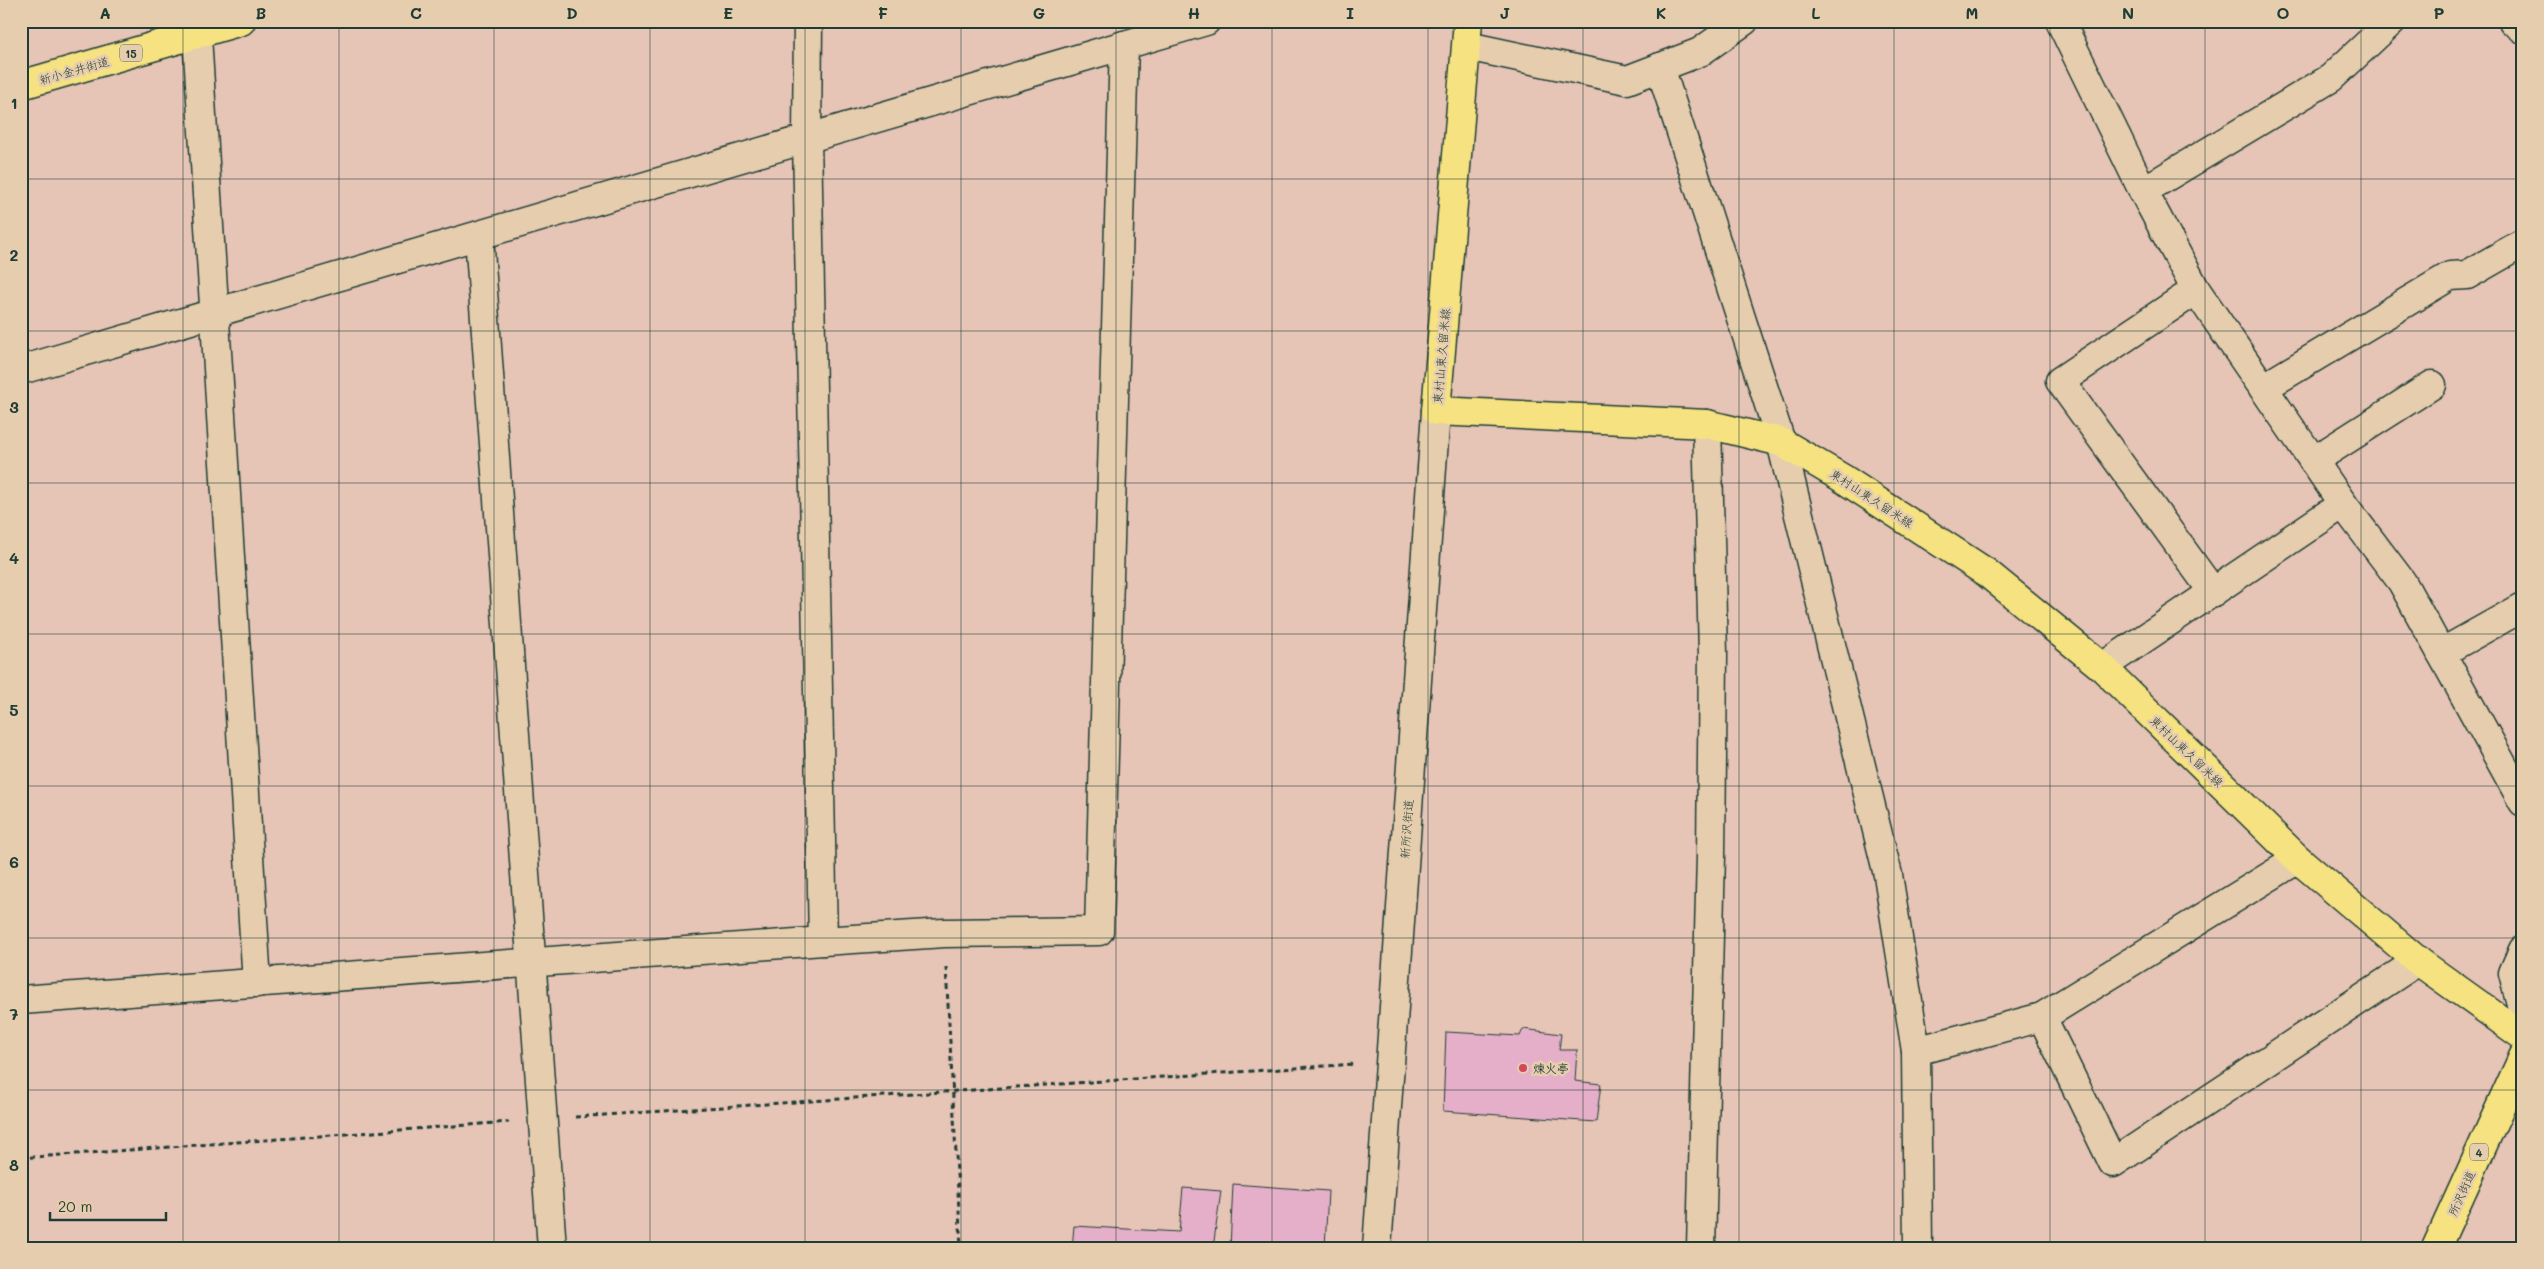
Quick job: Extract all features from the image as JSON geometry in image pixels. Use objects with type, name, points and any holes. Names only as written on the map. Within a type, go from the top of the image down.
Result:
[{"type":"main road","name":"新小金井街道","points":[[21,85],[197,28],[241,21]]},
{"type":"main road","name":"東村山東久留米線","points":[[1468,34],[1436,411],[1707,424],[1781,442],[1842,478],[1987,573],[2102,667],[2298,860],[2418,961],[2523,1036]]},
{"type":"main road","name":"所沢街道","points":[[2436,1248],[2523,1057]]},
{"type":"street","points":[[808,21],[807,139],[823,941]]},
{"type":"street","points":[[21,370],[1206,21]]},
{"type":"street","points":[[1468,34],[1627,80],[1700,52],[1744,21]]},
{"type":"street","points":[[2060,21],[2144,191],[2196,290],[2313,462],[2402,582],[2523,802]]},
{"type":"street","points":[[2144,191],[2331,78],[2392,21]]},
{"type":"street","points":[[2513,21],[2523,29]]},
{"type":"street","points":[[197,28],[257,983]]},
{"type":"street","points":[[21,1000],[823,941],[944,934],[1099,931],[1124,45]]},
{"type":"street","points":[[1660,68],[1781,442],[1888,875],[1916,1051],[1918,1248]]},
{"type":"street","points":[[479,236],[552,1248]]},
{"type":"street","points":[[2263,388],[2450,276],[2467,275],[2523,243]]},
{"type":"street","points":[[2196,290],[2060,382],[2213,592]]},
{"type":"street","points":[[2313,462],[2432,385]]},
{"type":"street","name":"新所沢街道","points":[[1377,1248],[1436,411]]},
{"type":"street","points":[[1700,1248],[1711,855],[1713,654],[1707,424]]},
{"type":"street","points":[[2102,667],[2343,504]]},
{"type":"street","points":[[2440,653],[2523,608]]},
{"type":"street","points":[[1916,1051],[2042,1017],[2298,860]]},
{"type":"street","points":[[2523,950],[2513,973],[2523,1012]]},
{"type":"street","points":[[2042,1017],[2113,1163],[2418,961]]},
{"type":"path","points":[[944,934],[961,1248]]},
{"type":"path","points":[[21,1158],[543,1119],[1389,1062]]},
{"type":"building","points":[[1523,1029],[1561,1034],[1559,1050],[1577,1050],[1575,1081],[1601,1084],[1596,1122],[1443,1111],[1446,1032],[1520,1036]]},
{"type":"building","points":[[1233,1184],[1328,1191],[1325,1248],[1230,1248]]},
{"type":"building","points":[[1183,1188],[1221,1191],[1213,1248],[1072,1248],[1074,1226],[1179,1232]]},
{"type":"place","name":"煉火亭","points":[[1523,1068]]}]
